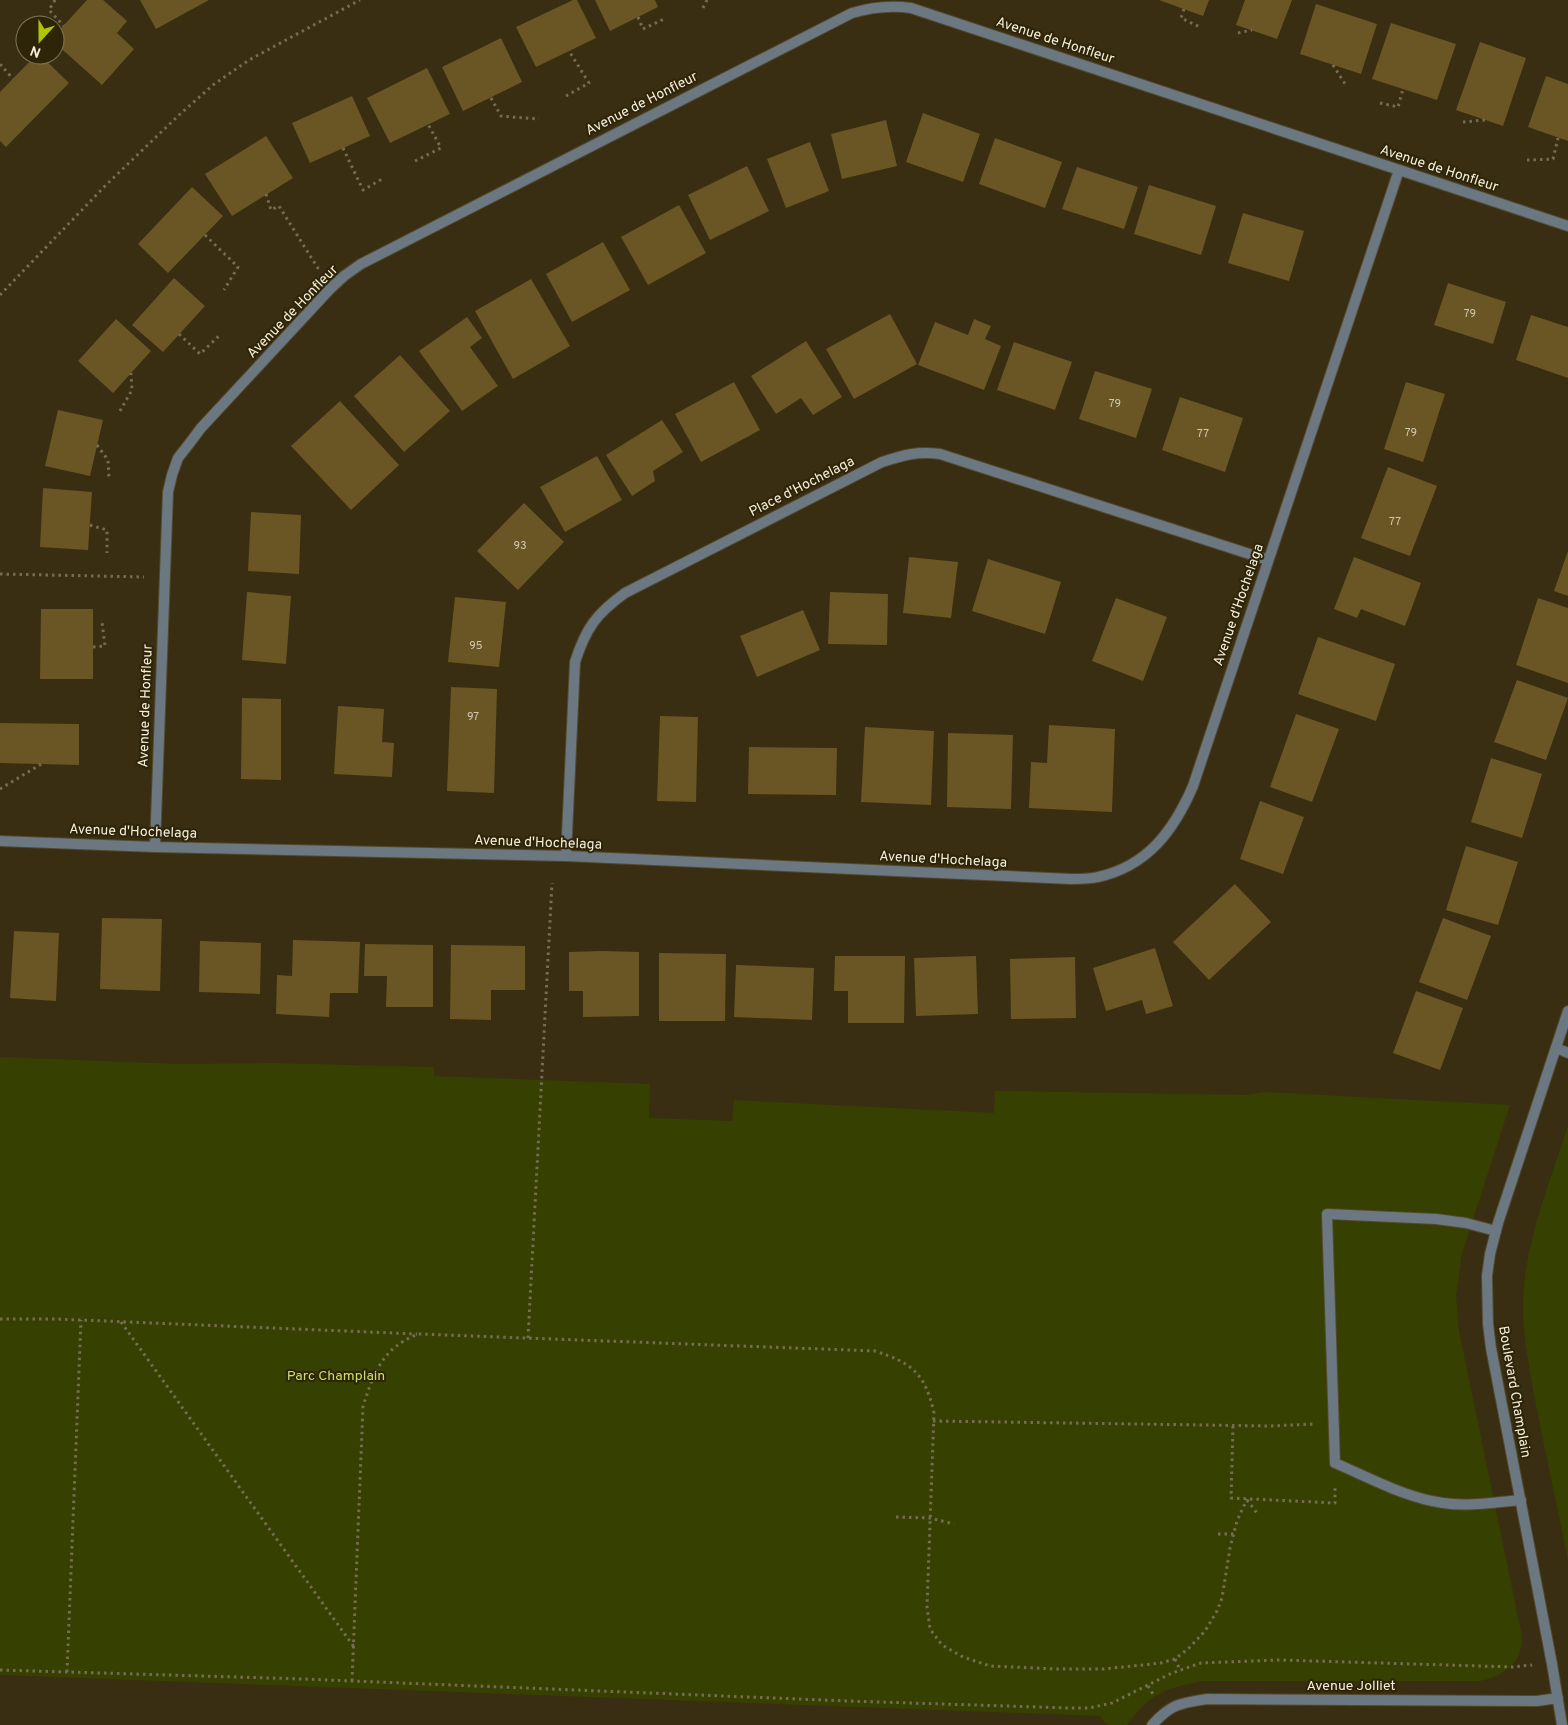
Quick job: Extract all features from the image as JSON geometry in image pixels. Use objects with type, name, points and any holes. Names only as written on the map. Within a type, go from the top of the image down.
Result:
[{"type":"street","name":"Avenue de Honfleur","points":[[155,847],[168,492],[178,458],[202,428],[330,289],[361,264],[852,13],[871,7],[892,6],[912,8],[1568,226]]},
{"type":"street","name":"Avenue d'Hochelaga","points":[[0,841],[155,847],[566,856],[1071,879],[1098,878],[1121,870],[1140,859],[1158,843],[1172,827],[1184,808],[1400,170]]},
{"type":"street","name":"Place d'Hochelaga","points":[[566,856],[575,662],[582,640],[593,621],[606,606],[625,593],[882,462],[922,452],[940,454],[1268,560]]},
{"type":"street","name":"Boulevard Champlain","points":[[1562,1725],[1521,1500],[1495,1374],[1488,1324],[1487,1276],[1496,1231],[1568,1011]]},
{"type":"street","points":[[1556,1048],[1568,1052]]},
{"type":"street","points":[[1496,1231],[1436,1219],[1327,1214],[1335,1463],[1398,1490],[1445,1504],[1521,1500]]},
{"type":"street","name":"Avenue Jolliet","points":[[1152,1725],[1164,1713],[1180,1703],[1207,1699],[1537,1701],[1558,1698]]},
{"type":"path","points":[[54,15],[49,10],[55,0]]},
{"type":"path","points":[[0,295],[106,185],[213,85],[249,60],[360,0]]},
{"type":"path","points":[[703,8],[707,0]]},
{"type":"path","points":[[1184,9],[1181,18],[1200,27]]},
{"type":"path","points":[[638,17],[643,29],[666,18]]},
{"type":"path","points":[[1238,33],[1252,30]]},
{"type":"path","points":[[566,96],[589,83],[569,51]]},
{"type":"path","points":[[1333,65],[1346,87]]},
{"type":"path","points":[[0,66],[13,79]]},
{"type":"path","points":[[1380,103],[1398,107],[1403,89]]},
{"type":"path","points":[[491,98],[501,116],[539,119]]},
{"type":"path","points":[[1463,122],[1485,120]]},
{"type":"path","points":[[415,161],[441,148],[428,124]]},
{"type":"path","points":[[1527,160],[1553,159],[1558,138]]},
{"type":"path","points":[[343,148],[363,190],[382,179]]},
{"type":"path","points":[[266,194],[271,210],[279,206],[330,289]]},
{"type":"path","points":[[205,235],[238,267],[224,290]]},
{"type":"path","points":[[179,334],[200,354],[220,335]]},
{"type":"path","points":[[120,411],[132,390],[132,373]]},
{"type":"path","points":[[98,445],[108,460],[109,479]]},
{"type":"path","points":[[90,525],[107,530],[108,553]]},
{"type":"path","points":[[0,574],[144,576]]},
{"type":"path","points":[[93,647],[105,646],[102,622]]},
{"type":"path","points":[[0,789],[44,764]]},
{"type":"path","points":[[528,1338],[552,883]]},
{"type":"path","points":[[0,1319],[81,1320],[875,1350],[900,1359],[917,1373],[929,1394],[934,1413],[927,1607],[930,1629],[942,1645],[963,1658],[990,1666],[1104,1669],[1161,1663],[1175,1659],[1189,1648],[1205,1631],[1217,1610],[1222,1598],[1237,1521],[1247,1500]]},
{"type":"path","points":[[67,1672],[81,1320]]},
{"type":"path","points":[[121,1322],[354,1647]]},
{"type":"path","points":[[352,1681],[363,1406],[372,1379],[383,1358],[402,1341],[418,1334]]},
{"type":"path","points":[[933,1420],[1233,1426],[1334,1423]]},
{"type":"path","points":[[1233,1426],[1230,1498],[1335,1503]]},
{"type":"path","points":[[1247,1500],[1257,1513]]},
{"type":"path","points":[[896,1517],[930,1518],[954,1524]]},
{"type":"path","points":[[1218,1534],[1234,1534]]},
{"type":"path","points":[[1175,1659],[1180,1670]]},
{"type":"path","points":[[0,1670],[1079,1708],[1112,1703],[1180,1670],[1201,1663],[1280,1660],[1513,1667]]},
{"type":"green space","name":"Parc Champlain","points":[[0,1057],[178,1064],[270,1063],[434,1067],[434,1076],[650,1084],[649,1118],[732,1121],[734,1100],[994,1113],[995,1091],[1247,1095],[1264,1092],[1510,1105],[1462,1253],[1456,1296],[1459,1331],[1522,1636],[1519,1654],[1504,1672],[1480,1681],[1203,1681],[1160,1694],[1144,1705],[1127,1725],[1107,1725],[1100,1716],[0,1675]]},
{"type":"green space","points":[[1568,1126],[1568,1561],[1530,1372],[1525,1341],[1523,1293],[1532,1238]]},
{"type":"building","points":[[87,0],[103,0],[127,21],[117,33],[134,49],[102,85],[65,52],[65,24]]},
{"type":"building","points":[[140,0],[209,0],[156,29]]},
{"type":"building","points":[[573,0],[577,0],[596,38],[536,67],[516,27]]},
{"type":"building","points":[[595,0],[655,0],[658,7],[610,31]]},
{"type":"building","points":[[1159,0],[1209,0],[1203,16]]},
{"type":"building","points":[[1245,0],[1292,0],[1277,39],[1236,25]]},
{"type":"building","points":[[1316,4],[1377,24],[1361,74],[1300,54]]},
{"type":"building","points":[[1391,23],[1456,44],[1437,100],[1372,79]]},
{"type":"building","points":[[501,38],[522,82],[463,111],[442,67]]},
{"type":"building","points":[[1480,42],[1526,58],[1503,126],[1456,110]]},
{"type":"building","points":[[26,65],[50,65],[69,83],[6,147],[0,141],[0,92]]},
{"type":"building","points":[[427,68],[450,114],[390,143],[367,98]]},
{"type":"building","points":[[1546,76],[1568,84],[1568,141],[1528,127]]},
{"type":"building","points":[[352,96],[370,136],[310,163],[292,123]]},
{"type":"building","points":[[923,113],[980,134],[963,182],[906,162]]},
{"type":"building","points":[[886,120],[897,166],[842,179],[831,134]]},
{"type":"building","points":[[266,136],[293,178],[232,216],[205,174]]},
{"type":"building","points":[[995,138],[1062,162],[1045,208],[979,184]]},
{"type":"building","points":[[810,142],[829,191],[786,208],[767,159]]},
{"type":"building","points":[[747,166],[769,211],[710,240],[688,195]]},
{"type":"building","points":[[1077,167],[1138,187],[1124,229],[1062,209]]},
{"type":"building","points":[[1149,185],[1216,206],[1201,255],[1134,234]]},
{"type":"building","points":[[192,187],[223,216],[168,273],[138,244]]},
{"type":"building","points":[[679,205],[706,253],[648,285],[621,237]]},
{"type":"building","points":[[1243,213],[1304,231],[1289,281],[1228,263]]},
{"type":"building","points":[[603,242],[630,290],[572,322],[546,274]]},
{"type":"building","points":[[174,278],[205,306],[163,352],[132,325]]},
{"type":"building","points":[[531,279],[570,346],[513,379],[475,311]]},
{"type":"building","points":[[1448,283],[1506,302],[1493,344],[1434,325]]},
{"type":"building","points":[[890,314],[917,364],[854,399],[826,349]]},
{"type":"building","points":[[1531,315],[1568,327],[1568,378],[1516,360]]},
{"type":"building","points":[[467,317],[482,338],[470,347],[498,386],[462,411],[419,351]]},
{"type":"building","points":[[116,319],[151,351],[113,393],[78,361]]},
{"type":"building","points":[[974,319],[991,326],[985,339],[1001,346],[984,390],[918,365],[935,322],[968,335]]},
{"type":"building","points":[[806,341],[842,397],[813,415],[801,398],[776,414],[751,376]]},
{"type":"building","points":[[1014,342],[1072,362],[1055,410],[997,390]]},
{"type":"building","points":[[400,355],[450,411],[404,452],[354,396]]},
{"type":"building","points":[[1095,371],[1152,389],[1136,438],[1079,419]]},
{"type":"building","points":[[734,382],[760,430],[701,462],[675,414]]},
{"type":"building","points":[[1406,382],[1445,394],[1423,462],[1384,449]]},
{"type":"building","points":[[1180,397],[1243,418],[1225,472],[1162,450]]},
{"type":"building","points":[[340,401],[399,465],[351,510],[291,446]]},
{"type":"building","points":[[58,410],[103,420],[90,476],[45,466]]},
{"type":"building","points":[[662,420],[683,452],[653,471],[655,481],[632,496],[606,455]]},
{"type":"building","points":[[597,456],[622,500],[565,532],[540,487]]},
{"type":"building","points":[[1388,467],[1437,486],[1410,556],[1361,538]]},
{"type":"building","points":[[43,488],[92,492],[88,550],[40,547]]},
{"type":"building","points":[[524,503],[564,542],[518,590],[477,551]]},
{"type":"building","points":[[251,512],[301,515],[299,574],[248,571]]},
{"type":"building","points":[[1568,551],[1568,596],[1554,591]]},
{"type":"building","points":[[909,557],[958,562],[951,618],[903,613]]},
{"type":"building","points":[[1354,557],[1421,583],[1405,626],[1361,609],[1357,618],[1334,609]]},
{"type":"building","points":[[988,559],[1061,582],[1045,634],[972,611]]},
{"type":"building","points":[[247,592],[291,596],[286,664],[242,660]]},
{"type":"building","points":[[830,592],[888,594],[887,645],[828,644]]},
{"type":"building","points":[[455,597],[506,602],[499,667],[448,662]]},
{"type":"building","points":[[1116,598],[1167,617],[1143,681],[1092,661]]},
{"type":"building","points":[[1538,598],[1568,608],[1568,683],[1516,665]]},
{"type":"building","points":[[41,609],[93,609],[93,679],[40,679]]},
{"type":"building","points":[[803,610],[820,650],[757,677],[740,636]]},
{"type":"building","points":[[1318,637],[1395,664],[1376,721],[1298,694]]},
{"type":"building","points":[[1517,680],[1568,698],[1546,760],[1494,742]]},
{"type":"building","points":[[451,687],[497,689],[494,793],[447,791]]},
{"type":"building","points":[[242,698],[281,699],[281,780],[241,779]]},
{"type":"building","points":[[338,706],[384,709],[382,742],[394,743],[392,777],[334,774]]},
{"type":"building","points":[[1296,714],[1339,729],[1312,802],[1270,787]]},
{"type":"building","points":[[660,716],[698,717],[696,802],[657,801]]},
{"type":"building","points":[[0,723],[79,724],[79,765],[0,763]]},
{"type":"building","points":[[1049,725],[1115,729],[1112,812],[1029,808],[1031,762],[1047,763]]},
{"type":"building","points":[[865,727],[934,731],[931,805],[861,802]]},
{"type":"building","points":[[948,733],[1013,735],[1011,809],[947,807]]},
{"type":"building","points":[[749,747],[837,748],[836,795],[748,794]]},
{"type":"building","points":[[1491,758],[1542,774],[1522,838],[1471,822]]},
{"type":"building","points":[[1260,801],[1304,817],[1283,874],[1240,859]]},
{"type":"building","points":[[1466,846],[1518,862],[1498,925],[1446,910]]},
{"type":"building","points":[[1235,884],[1271,922],[1209,980],[1173,942]]},
{"type":"building","points":[[102,918],[162,919],[160,991],[100,989]]},
{"type":"building","points":[[1443,918],[1491,936],[1467,1000],[1419,982]]},
{"type":"building","points":[[14,931],[59,933],[56,1001],[10,998]]},
{"type":"building","points":[[293,940],[360,942],[358,993],[330,993],[329,1017],[276,1014],[277,975],[292,976]]},
{"type":"building","points":[[200,941],[261,943],[260,994],[199,992]]},
{"type":"building","points":[[365,944],[433,945],[433,1007],[386,1007],[387,976],[364,976]]},
{"type":"building","points":[[451,945],[525,946],[525,990],[491,990],[491,1020],[450,1019]]},
{"type":"building","points":[[1155,948],[1173,1006],[1146,1014],[1142,1000],[1106,1011],[1093,968]]},
{"type":"building","points":[[569,952],[639,952],[639,1016],[583,1017],[583,991],[569,991]]},
{"type":"building","points":[[659,953],[726,954],[725,1021],[659,1021]]},
{"type":"building","points":[[835,956],[905,956],[904,1023],[848,1023],[848,991],[834,991]]},
{"type":"building","points":[[976,956],[978,1014],[916,1016],[914,958]]},
{"type":"building","points":[[1075,957],[1076,1018],[1011,1019],[1010,959]]},
{"type":"building","points":[[736,965],[814,968],[812,1020],[734,1017]]},
{"type":"building","points":[[1416,991],[1463,1008],[1440,1070],[1393,1053]]}]
